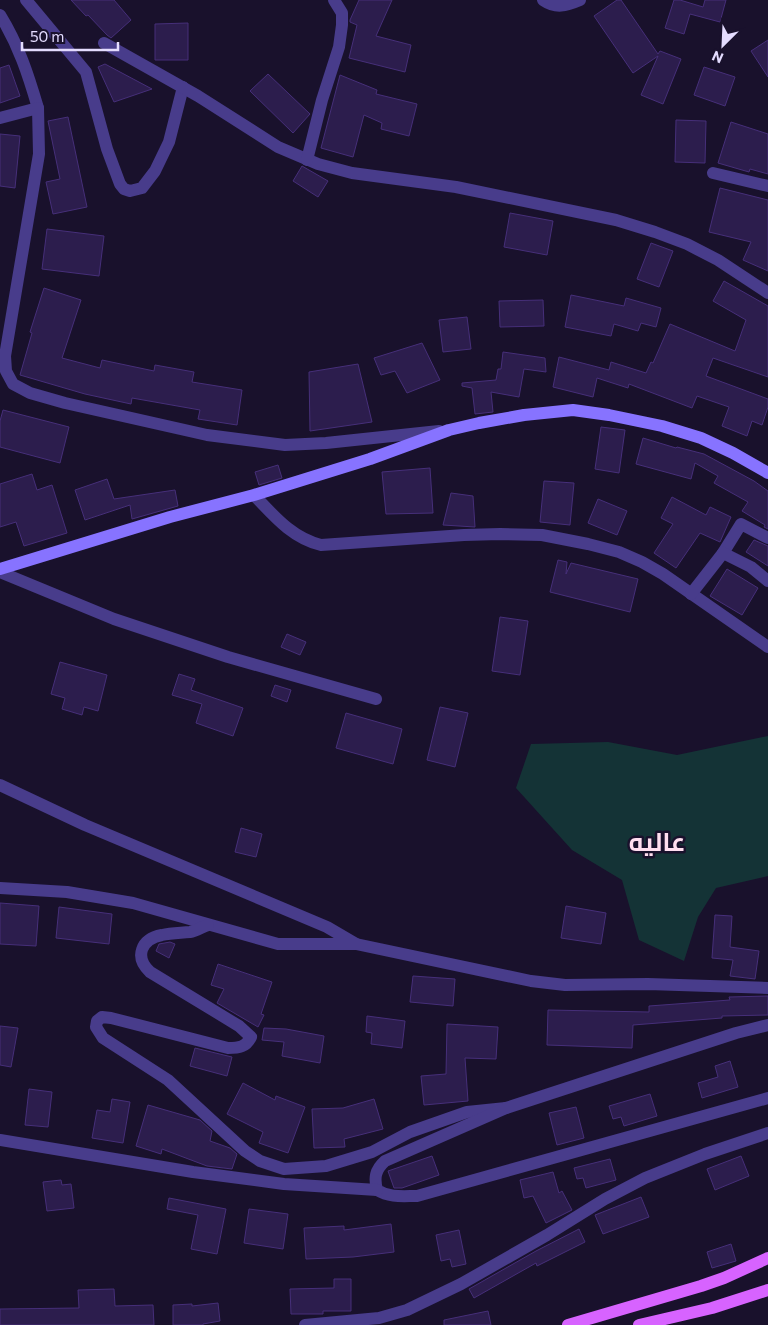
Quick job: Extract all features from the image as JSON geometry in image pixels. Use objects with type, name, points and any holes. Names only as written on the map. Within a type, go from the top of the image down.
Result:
[{"type":"main road","points":[[0,571],[170,517],[254,496],[370,459],[449,430],[524,415],[572,410],[609,415],[662,426],[701,438],[733,453],[768,473]]},
{"type":"main road","points":[[568,1325],[701,1286],[768,1258]]},
{"type":"main road","points":[[639,1325],[712,1308],[768,1290]]},
{"type":"street","points":[[26,0],[86,72],[107,150],[120,184],[124,189],[130,191],[142,188],[155,171],[169,142],[183,87]]},
{"type":"street","points":[[307,160],[341,32],[342,13],[334,0]]},
{"type":"street","points":[[542,0],[552,6],[563,6],[580,0]]},
{"type":"street","points":[[0,15],[14,37],[25,63],[38,108],[39,154],[4,337],[6,371],[14,384],[30,393],[65,403],[168,427],[216,436],[285,445],[326,443],[449,430]]},
{"type":"street","points":[[104,43],[183,87],[278,147],[307,160],[352,173],[456,187],[616,220],[687,244],[718,260],[768,293]]},
{"type":"street","points":[[0,118],[38,108]]},
{"type":"street","points":[[713,173],[768,186]]},
{"type":"street","points":[[254,496],[282,524],[295,534],[308,542],[321,545],[464,534],[542,534],[619,552],[663,574],[768,647]]},
{"type":"street","points":[[691,594],[723,553],[741,524],[768,538]]},
{"type":"street","points":[[723,553],[751,567],[768,581]]},
{"type":"street","points":[[0,571],[114,620],[228,657],[376,699]]},
{"type":"street","points":[[0,785],[84,825],[327,927],[356,944]]},
{"type":"street","points":[[0,888],[67,892],[133,903],[278,944],[356,944],[531,981],[565,984],[648,984],[768,988]]},
{"type":"street","points":[[208,925],[191,932],[154,937],[143,947],[141,959],[143,966],[239,1026],[251,1037],[248,1043],[240,1048],[228,1048],[102,1017],[97,1021],[96,1027],[103,1038],[168,1080],[245,1151],[260,1161],[284,1169],[326,1166],[372,1152],[410,1132],[468,1112],[506,1108]]},
{"type":"street","points":[[377,1190],[374,1178],[379,1166],[385,1161],[506,1108],[736,1033],[768,1025]]},
{"type":"street","points":[[0,1140],[193,1172],[284,1184],[377,1190],[395,1197],[417,1196],[768,1098]]},
{"type":"street","points":[[306,1325],[379,1318],[407,1310],[461,1284],[548,1235],[605,1199],[645,1178],[705,1154],[768,1133]]},
{"type":"green space","points":[[768,736],[768,876],[716,888],[698,917],[684,961],[639,940],[622,880],[572,850],[516,788],[531,744],[608,742],[677,755]]},
{"type":"building","points":[[71,0],[114,0],[131,20],[111,38]]},
{"type":"building","points":[[359,0],[392,0],[376,36],[411,45],[405,72],[349,58],[357,25],[350,22],[350,20]]},
{"type":"building","points":[[617,0],[621,0],[658,54],[660,51],[681,59],[663,104],[641,95],[658,56],[633,73],[594,16]]},
{"type":"building","points":[[674,0],[703,7],[705,0],[726,0],[720,22],[690,14],[684,34],[665,28]]},
{"type":"building","points":[[188,23],[188,60],[155,60],[155,24]]},
{"type":"building","points":[[768,40],[768,77],[751,51]]},
{"type":"building","points":[[105,64],[152,89],[114,102],[98,67]]},
{"type":"building","points":[[9,65],[20,96],[0,103],[0,68]]},
{"type":"building","points":[[704,67],[735,77],[725,106],[694,95]]},
{"type":"building","points":[[268,74],[310,114],[293,133],[250,91]]},
{"type":"building","points":[[340,75],[377,90],[376,94],[417,104],[409,136],[381,129],[382,123],[364,115],[353,157],[321,148]]},
{"type":"building","points":[[68,117],[87,207],[53,214],[46,182],[60,179],[48,121]]},
{"type":"building","points":[[676,120],[706,121],[705,163],[675,162]]},
{"type":"building","points":[[731,122],[768,134],[768,174],[750,169],[749,172],[718,163]]},
{"type":"building","points":[[0,134],[20,136],[15,188],[0,186]]},
{"type":"building","points":[[302,166],[328,181],[318,197],[293,181]]},
{"type":"building","points":[[720,188],[768,200],[768,271],[743,260],[751,242],[709,232]]},
{"type":"building","points":[[510,213],[553,221],[547,255],[504,247]]},
{"type":"building","points":[[47,229],[104,236],[99,276],[42,269]]},
{"type":"building","points":[[651,243],[673,251],[659,287],[637,279]]},
{"type":"building","points":[[724,281],[768,306],[768,377],[713,358],[706,376],[768,399],[768,407],[762,425],[752,421],[747,436],[722,426],[729,407],[697,396],[692,408],[629,384],[628,388],[597,378],[593,397],[553,387],[559,357],[609,370],[611,362],[646,373],[651,362],[653,363],[670,324],[735,351],[746,320],[713,301]]},
{"type":"building","points":[[44,288],[81,300],[62,358],[100,368],[102,360],[154,371],[155,365],[194,372],[192,382],[242,390],[237,425],[198,419],[200,410],[132,398],[131,404],[85,394],[20,375],[32,333],[30,332]]},
{"type":"building","points":[[571,295],[624,306],[626,298],[661,308],[656,327],[641,323],[638,331],[614,324],[611,336],[565,327]]},
{"type":"building","points":[[543,300],[544,326],[500,327],[499,301]]},
{"type":"building","points":[[467,317],[471,349],[443,352],[439,320]]},
{"type":"building","points":[[422,343],[440,380],[407,393],[395,371],[381,375],[374,358]]},
{"type":"building","points":[[503,352],[545,358],[546,372],[524,369],[519,397],[491,392],[493,412],[475,414],[472,388],[462,386],[462,383],[496,380],[498,369],[501,369]]},
{"type":"building","points":[[358,364],[372,422],[310,431],[309,372]]},
{"type":"building","points":[[3,410],[69,427],[60,463],[0,447],[0,421]]},
{"type":"building","points":[[601,427],[625,430],[619,473],[595,469]]},
{"type":"building","points":[[643,438],[704,454],[754,481],[768,491],[768,529],[764,527],[765,525],[742,511],[748,502],[714,483],[718,476],[695,463],[691,479],[636,464]]},
{"type":"building","points":[[278,465],[282,478],[259,485],[255,472]]},
{"type":"building","points":[[430,468],[433,513],[386,514],[382,472]]},
{"type":"building","points":[[32,474],[37,490],[52,485],[67,533],[24,546],[16,522],[0,527],[0,484]]},
{"type":"building","points":[[107,479],[114,499],[175,490],[178,506],[132,519],[130,505],[85,520],[75,490]]},
{"type":"building","points":[[544,481],[574,483],[570,525],[540,522]]},
{"type":"building","points":[[451,493],[473,496],[475,527],[443,525]]},
{"type":"building","points":[[672,497],[706,515],[710,507],[731,517],[720,542],[700,533],[676,568],[654,553],[673,524],[661,518]]},
{"type":"building","points":[[598,499],[627,511],[617,535],[588,523]]},
{"type":"building","points":[[754,540],[768,546],[768,566],[746,552]]},
{"type":"building","points":[[558,560],[567,562],[566,574],[571,563],[638,579],[630,612],[550,592]]},
{"type":"building","points":[[727,569],[758,588],[742,615],[710,596]]},
{"type":"building","points":[[500,617],[528,621],[520,675],[492,671]]},
{"type":"building","points":[[287,634],[306,642],[300,655],[281,647]]},
{"type":"building","points":[[60,662],[107,675],[98,711],[84,707],[82,715],[62,709],[65,698],[51,694]]},
{"type":"building","points":[[179,674],[195,679],[191,690],[243,708],[233,736],[196,723],[202,704],[172,695]]},
{"type":"building","points":[[275,685],[291,690],[287,702],[271,696]]},
{"type":"building","points":[[440,707],[468,713],[455,767],[427,760]]},
{"type":"building","points":[[346,713],[402,729],[393,764],[336,748]]},
{"type":"building","points":[[241,828],[262,834],[256,857],[235,852]]},
{"type":"building","points":[[0,903],[39,906],[36,946],[0,944]]},
{"type":"building","points":[[566,906],[606,913],[601,944],[561,938]]},
{"type":"building","points":[[59,907],[112,914],[109,944],[56,938]]},
{"type":"building","points":[[715,915],[732,916],[730,947],[759,951],[755,979],[730,976],[733,960],[712,958]]},
{"type":"building","points":[[170,942],[175,944],[169,958],[156,951],[159,944]]},
{"type":"building","points":[[218,964],[272,982],[261,1014],[264,1015],[258,1027],[217,1003],[224,989],[211,985]]},
{"type":"building","points":[[413,976],[455,979],[453,1006],[410,1002]]},
{"type":"building","points":[[768,996],[768,1015],[722,1016],[722,1018],[633,1025],[632,1048],[547,1045],[548,1010],[649,1012],[649,1006],[730,1000],[729,997]]},
{"type":"building","points":[[367,1016],[405,1021],[402,1048],[371,1044],[372,1033],[366,1032]]},
{"type":"building","points":[[447,1024],[498,1027],[496,1059],[465,1058],[468,1101],[424,1105],[421,1076],[446,1074]]},
{"type":"building","points":[[0,1026],[18,1028],[11,1067],[0,1065]]},
{"type":"building","points":[[264,1028],[286,1029],[324,1036],[320,1063],[282,1056],[284,1042],[262,1040]]},
{"type":"building","points":[[195,1048],[232,1057],[227,1076],[190,1066]]},
{"type":"building","points":[[730,1061],[738,1087],[702,1098],[698,1083],[718,1077],[715,1066]]},
{"type":"building","points":[[243,1083],[275,1100],[276,1096],[305,1107],[288,1153],[259,1143],[263,1132],[227,1114]]},
{"type":"building","points":[[29,1089],[52,1092],[48,1127],[25,1125]]},
{"type":"building","points":[[650,1094],[657,1116],[624,1126],[621,1117],[613,1119],[609,1106]]},
{"type":"building","points":[[112,1099],[130,1102],[123,1143],[92,1138],[97,1110],[110,1112]]},
{"type":"building","points":[[374,1099],[383,1129],[344,1139],[345,1147],[314,1148],[312,1109],[343,1108]]},
{"type":"building","points":[[148,1105],[200,1120],[212,1131],[210,1141],[230,1148],[237,1154],[232,1169],[207,1166],[162,1149],[161,1154],[136,1146]]},
{"type":"building","points":[[576,1107],[584,1138],[557,1145],[549,1113]]},
{"type":"building","points":[[432,1156],[439,1175],[402,1188],[394,1188],[388,1171]]},
{"type":"building","points":[[741,1156],[749,1176],[715,1190],[707,1169]]},
{"type":"building","points":[[610,1159],[616,1180],[586,1188],[583,1178],[577,1179],[574,1168]]},
{"type":"building","points":[[553,1172],[559,1193],[562,1191],[572,1210],[546,1223],[533,1196],[524,1198],[520,1180]]},
{"type":"building","points":[[61,1180],[62,1185],[71,1184],[74,1208],[47,1211],[43,1182]]},
{"type":"building","points":[[641,1197],[649,1217],[603,1234],[595,1215]]},
{"type":"building","points":[[169,1198],[226,1209],[217,1254],[191,1249],[198,1215],[167,1209]]},
{"type":"building","points":[[249,1209],[288,1214],[283,1249],[244,1243]]},
{"type":"building","points":[[391,1224],[394,1252],[353,1257],[306,1259],[304,1228],[344,1226],[344,1230]]},
{"type":"building","points":[[579,1229],[585,1242],[537,1266],[536,1263],[474,1298],[469,1289]]},
{"type":"building","points":[[459,1230],[466,1264],[452,1267],[450,1259],[441,1261],[436,1235]]},
{"type":"building","points":[[731,1244],[736,1261],[712,1268],[707,1252]]},
{"type":"building","points":[[334,1279],[351,1279],[351,1311],[323,1311],[323,1314],[291,1314],[290,1289],[334,1288]]},
{"type":"building","points":[[114,1289],[115,1306],[153,1305],[154,1325],[0,1325],[0,1309],[79,1308],[78,1290]]},
{"type":"building","points":[[218,1303],[220,1321],[203,1325],[173,1325],[173,1305],[192,1304],[192,1306]]},
{"type":"building","points":[[488,1311],[491,1325],[444,1325],[444,1320]]},
{"type":"district","name":"عاليه","points":[[657,841]]}]
